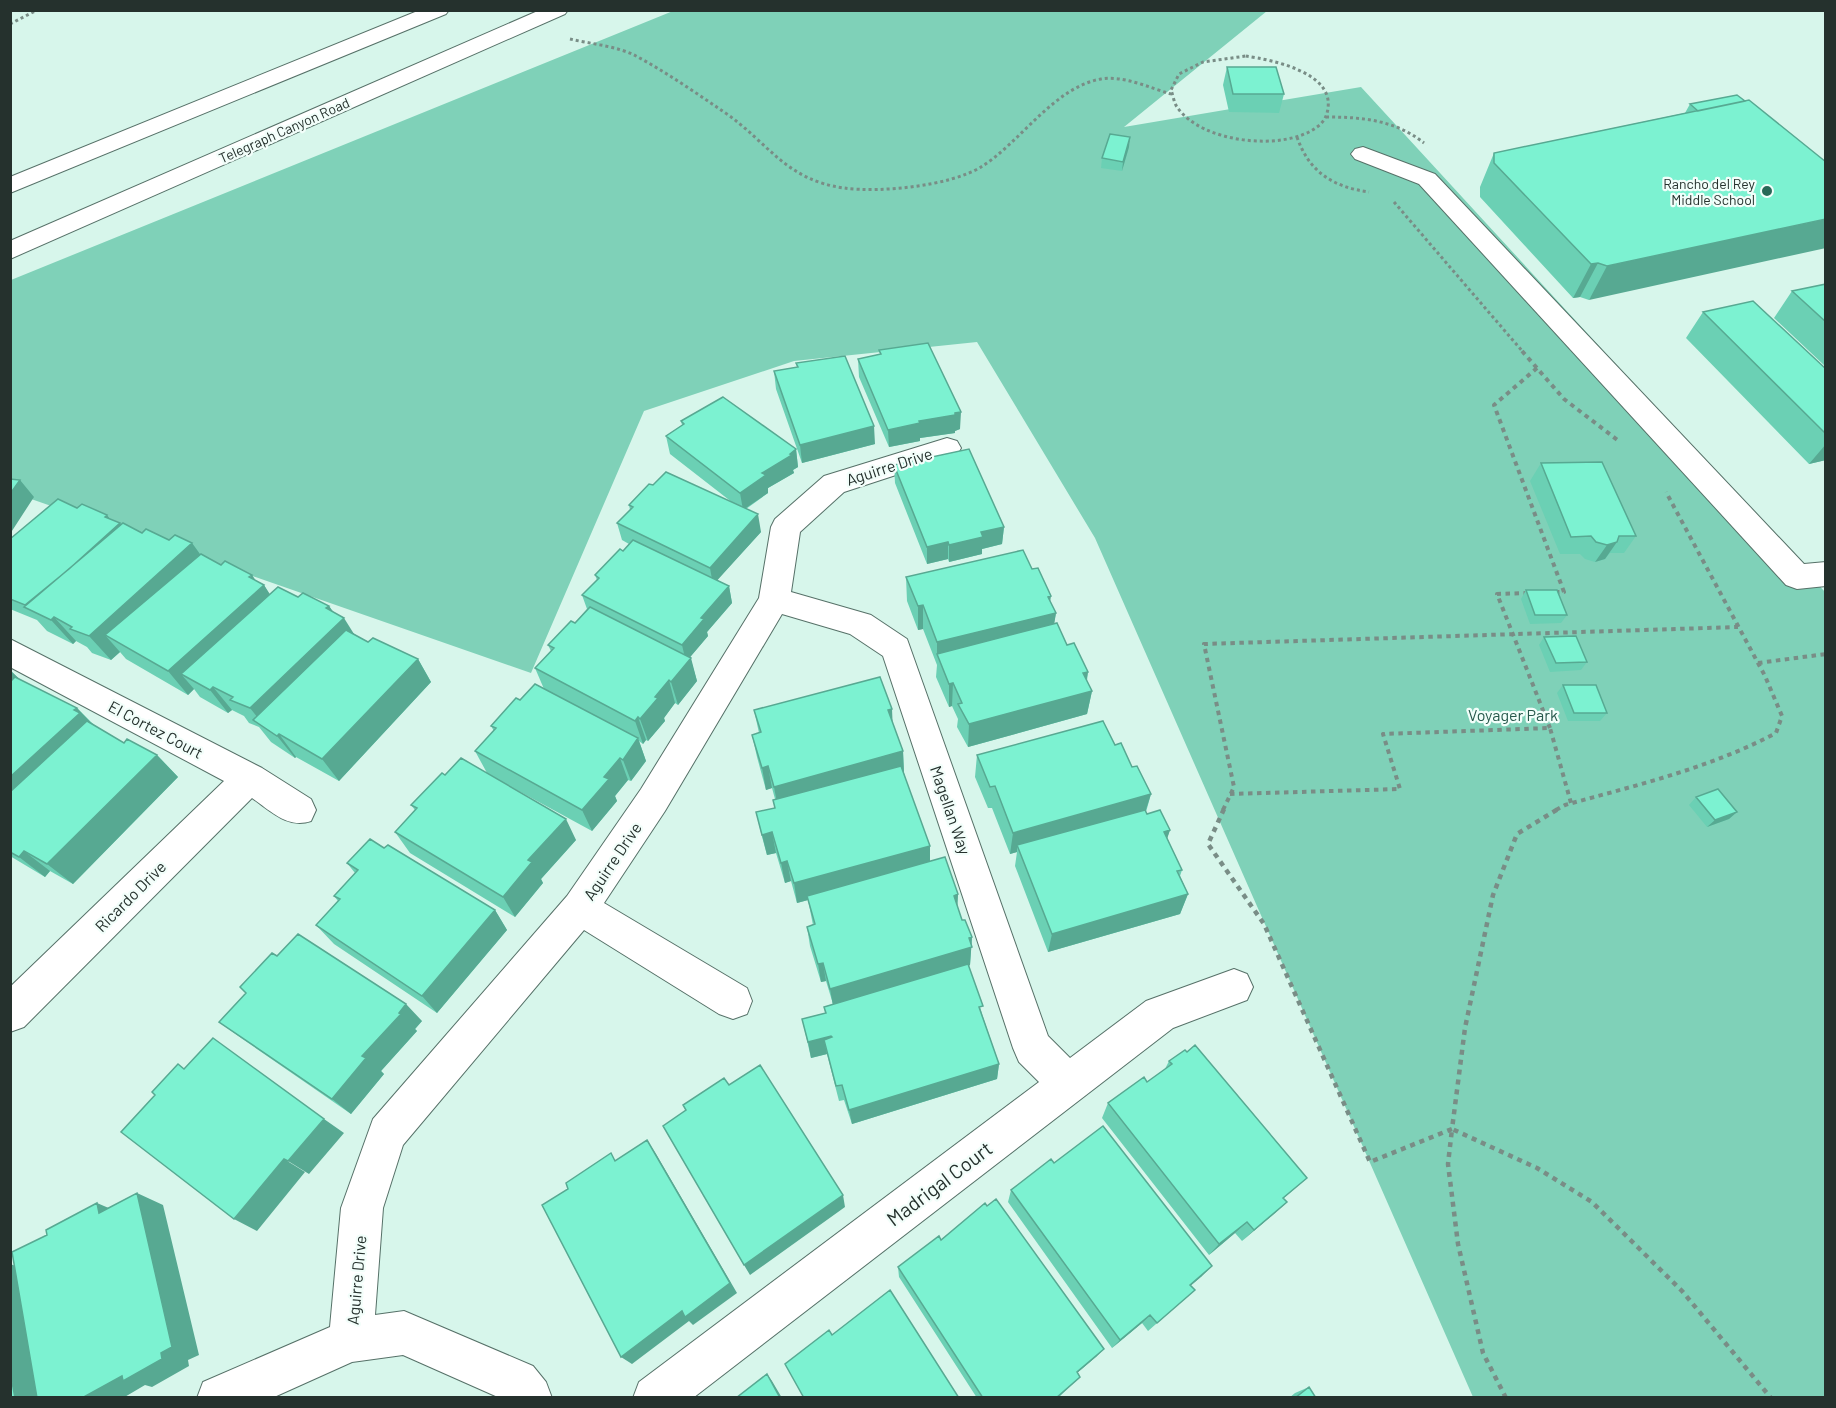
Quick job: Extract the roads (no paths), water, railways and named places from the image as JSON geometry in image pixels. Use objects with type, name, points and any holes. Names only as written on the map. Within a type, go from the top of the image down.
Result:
[{"type":"street","points":[[10,186],[439,10]]},
{"type":"street","name":"Telegraph Canyon Road","points":[[10,251],[558,10]]},
{"type":"street","points":[[1363,154],[1427,179],[1797,577],[1826,574]]},
{"type":"street","name":"Aguirre Drive","points":[[351,1340],[362,1208],[387,1133],[580,909],[653,800],[774,600],[786,527],[834,484],[946,448]]},
{"type":"street","name":"Magellan Way","points":[[774,600],[860,624],[896,648],[1033,1047],[1069,1085]]},
{"type":"street","name":"El Cortez Court","points":[[10,652],[250,778],[299,810]]},
{"type":"street","name":"Ricardo Drive","points":[[10,1014],[250,778]]},
{"type":"street","points":[[580,909],[733,1001]]},
{"type":"street","name":"Madrigal Court","points":[[655,1398],[1160,1014],[1234,987]]},
{"type":"street","points":[[219,1398],[351,1340],[404,1333],[517,1382],[530,1398]]},
{"type":"place","name":"Rancho del Rey Middle School","points":[[1767,191]]},
{"type":"park label","name":"Voyager Park","points":[[1513,714]]}]
